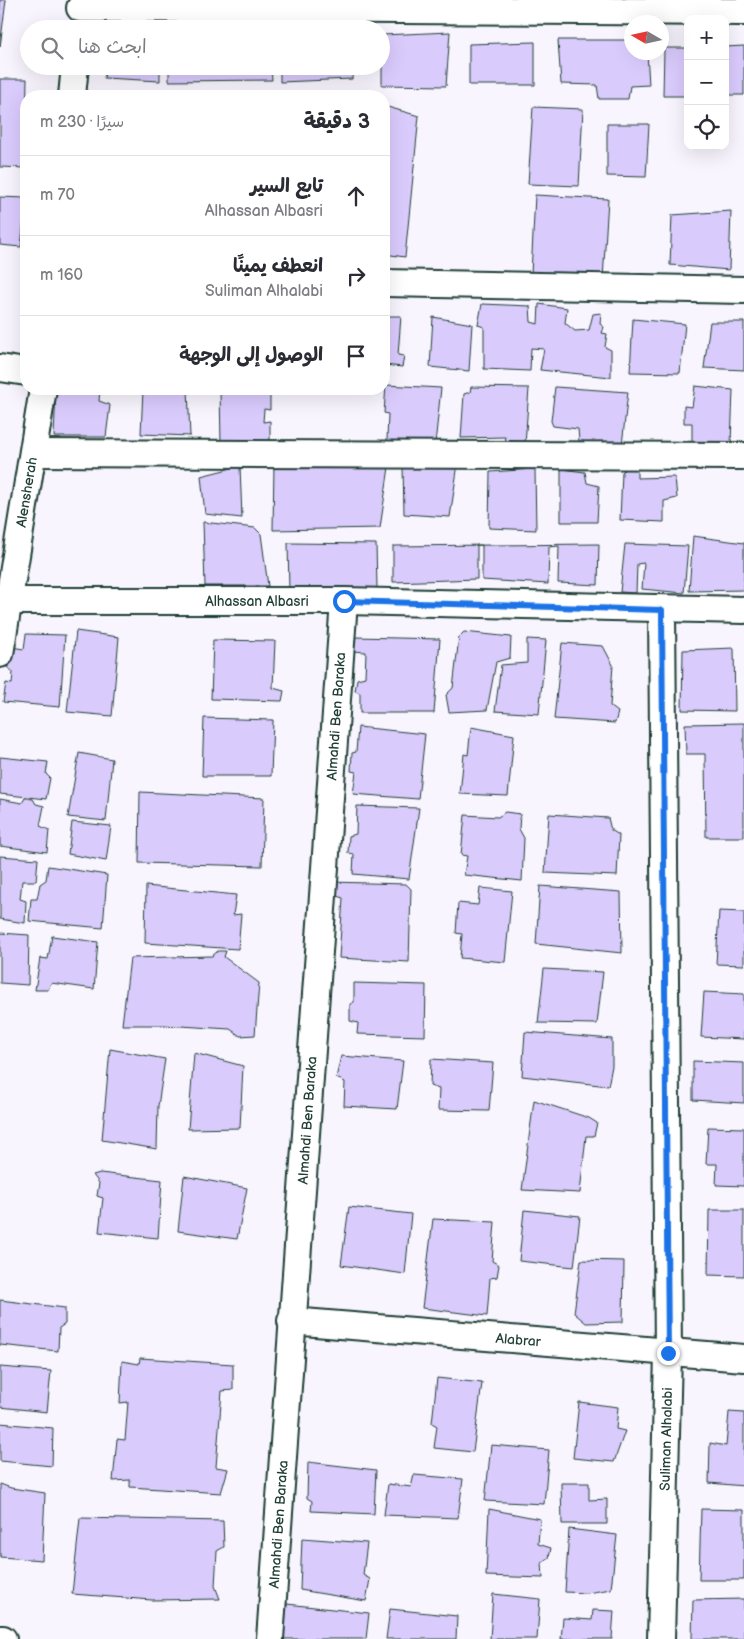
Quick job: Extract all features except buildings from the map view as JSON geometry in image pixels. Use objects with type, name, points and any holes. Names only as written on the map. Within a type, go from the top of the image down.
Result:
[{"type":"street","points":[[80,12],[744,12]]},
{"type":"street","points":[[73,90],[74,75]]},
{"type":"street","points":[[390,283],[744,290]]},
{"type":"street","points":[[0,368],[20,371]]},
{"type":"street","name":"Alensherah","points":[[0,654],[42,395]]},
{"type":"street","points":[[33,453],[744,456]]},
{"type":"street","name":"Alhassan Albasri","points":[[9,601],[344,601],[662,610],[744,610]]},
{"type":"street","name":"Almahdi Ben Baraka","points":[[270,1639],[291,1321],[344,601]]},
{"type":"street","name":"Suliman Alhalabi","points":[[661,1639],[668,1353],[662,610]]},
{"type":"street","name":"Alabrar","points":[[291,1321],[744,1358]]},
{"type":"route","points":[[344,601],[662,610],[668,1353]]}]
